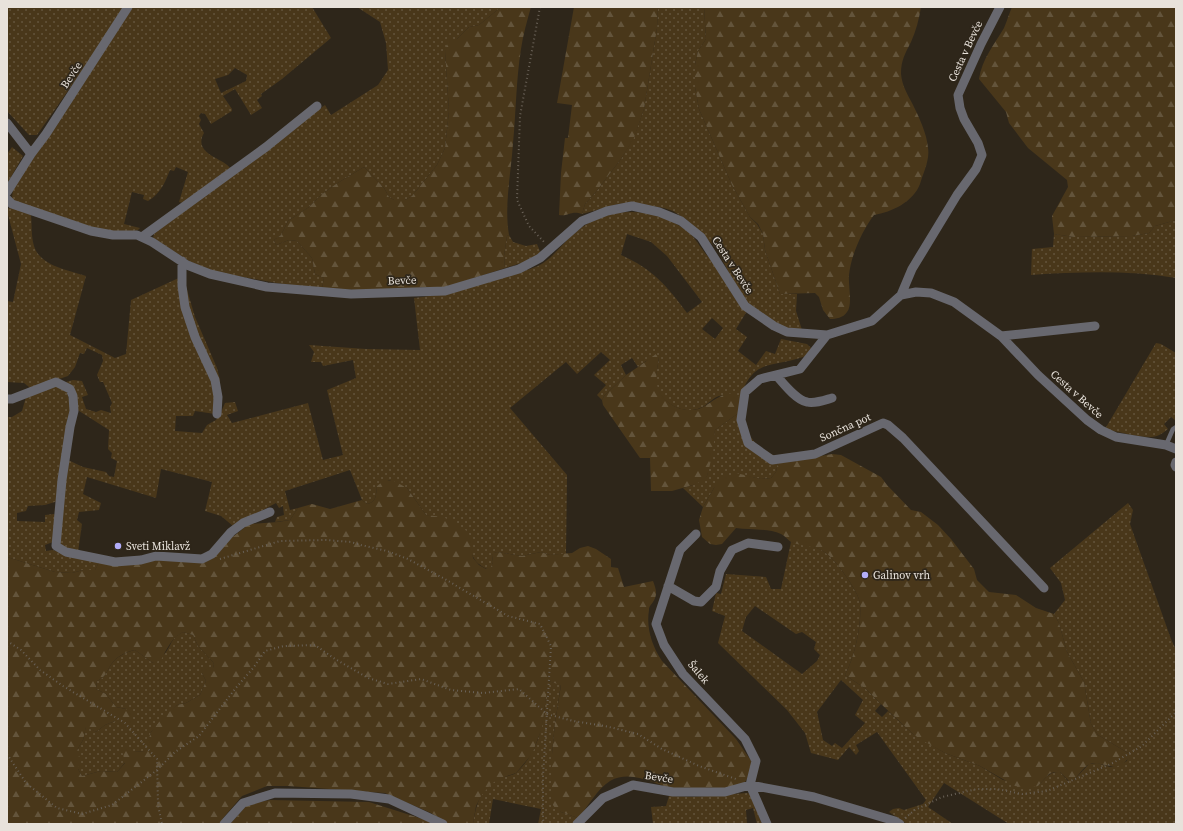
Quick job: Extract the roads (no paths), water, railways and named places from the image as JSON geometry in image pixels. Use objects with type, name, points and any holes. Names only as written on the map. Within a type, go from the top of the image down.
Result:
[{"type":"street","name":"Bevče","points":[[7,192],[128,7]]},
{"type":"street","name":"Cesta v Bevče","points":[[607,211],[632,206],[659,212],[681,222],[701,237],[745,306],[774,326],[787,332],[827,335],[872,321],[901,295],[912,269],[957,195],[976,169],[982,155],[978,143],[960,108],[958,95],[981,44],[1000,7]]},
{"type":"street","points":[[142,237],[266,146],[317,106]]},
{"type":"street","points":[[7,123],[31,154]]},
{"type":"street","name":"Bevče","points":[[7,200],[12,204],[91,231],[113,235],[137,235],[152,242],[182,261],[210,274],[268,287],[351,294],[445,290],[519,269],[540,258],[582,221],[607,211]]},
{"type":"street","points":[[182,261],[182,286],[185,307],[195,337],[215,380],[218,396],[217,414]]},
{"type":"street","name":"Cesta v Bevče","points":[[901,295],[916,292],[931,293],[954,302],[1001,336],[1038,375],[1087,420],[1101,430],[1116,437],[1176,449]]},
{"type":"street","points":[[1001,336],[1095,326]]},
{"type":"street","name":"Sončna pot","points":[[827,335],[800,369],[760,379],[745,392],[741,420],[748,443],[772,460],[815,454],[883,423],[888,425],[903,438],[1044,588]]},
{"type":"street","points":[[776,375],[798,398],[806,402],[832,398]]},
{"type":"street","points":[[7,400],[56,382],[70,389],[73,396],[74,411],[62,480],[56,546],[66,552],[115,562],[141,560],[156,556],[202,559],[212,554],[231,532],[243,523],[270,512]]},
{"type":"street","points":[[1176,462],[1176,467]]},
{"type":"street","name":"Šalek","points":[[696,534],[680,550],[656,624],[664,645],[683,674],[745,740],[756,761],[750,785]]},
{"type":"street","points":[[668,586],[694,601],[700,602],[716,587],[720,571],[732,550],[748,544],[778,547]]},
{"type":"street","name":"Bevče","points":[[577,824],[603,798],[634,785],[673,792],[725,792],[750,785]]},
{"type":"street","points":[[750,785],[765,820]]},
{"type":"street","points":[[750,785],[814,797],[884,821],[894,821],[899,824]]},
{"type":"street","points":[[224,824],[243,803],[275,793],[351,794],[389,799],[443,824]]},
{"type":"lane","points":[[1166,446],[1173,429],[1176,427]]},
{"type":"place","name":"Sveti Miklavž","points":[[118,546]]},
{"type":"place","name":"Galinov vrh","points":[[865,575]]}]
